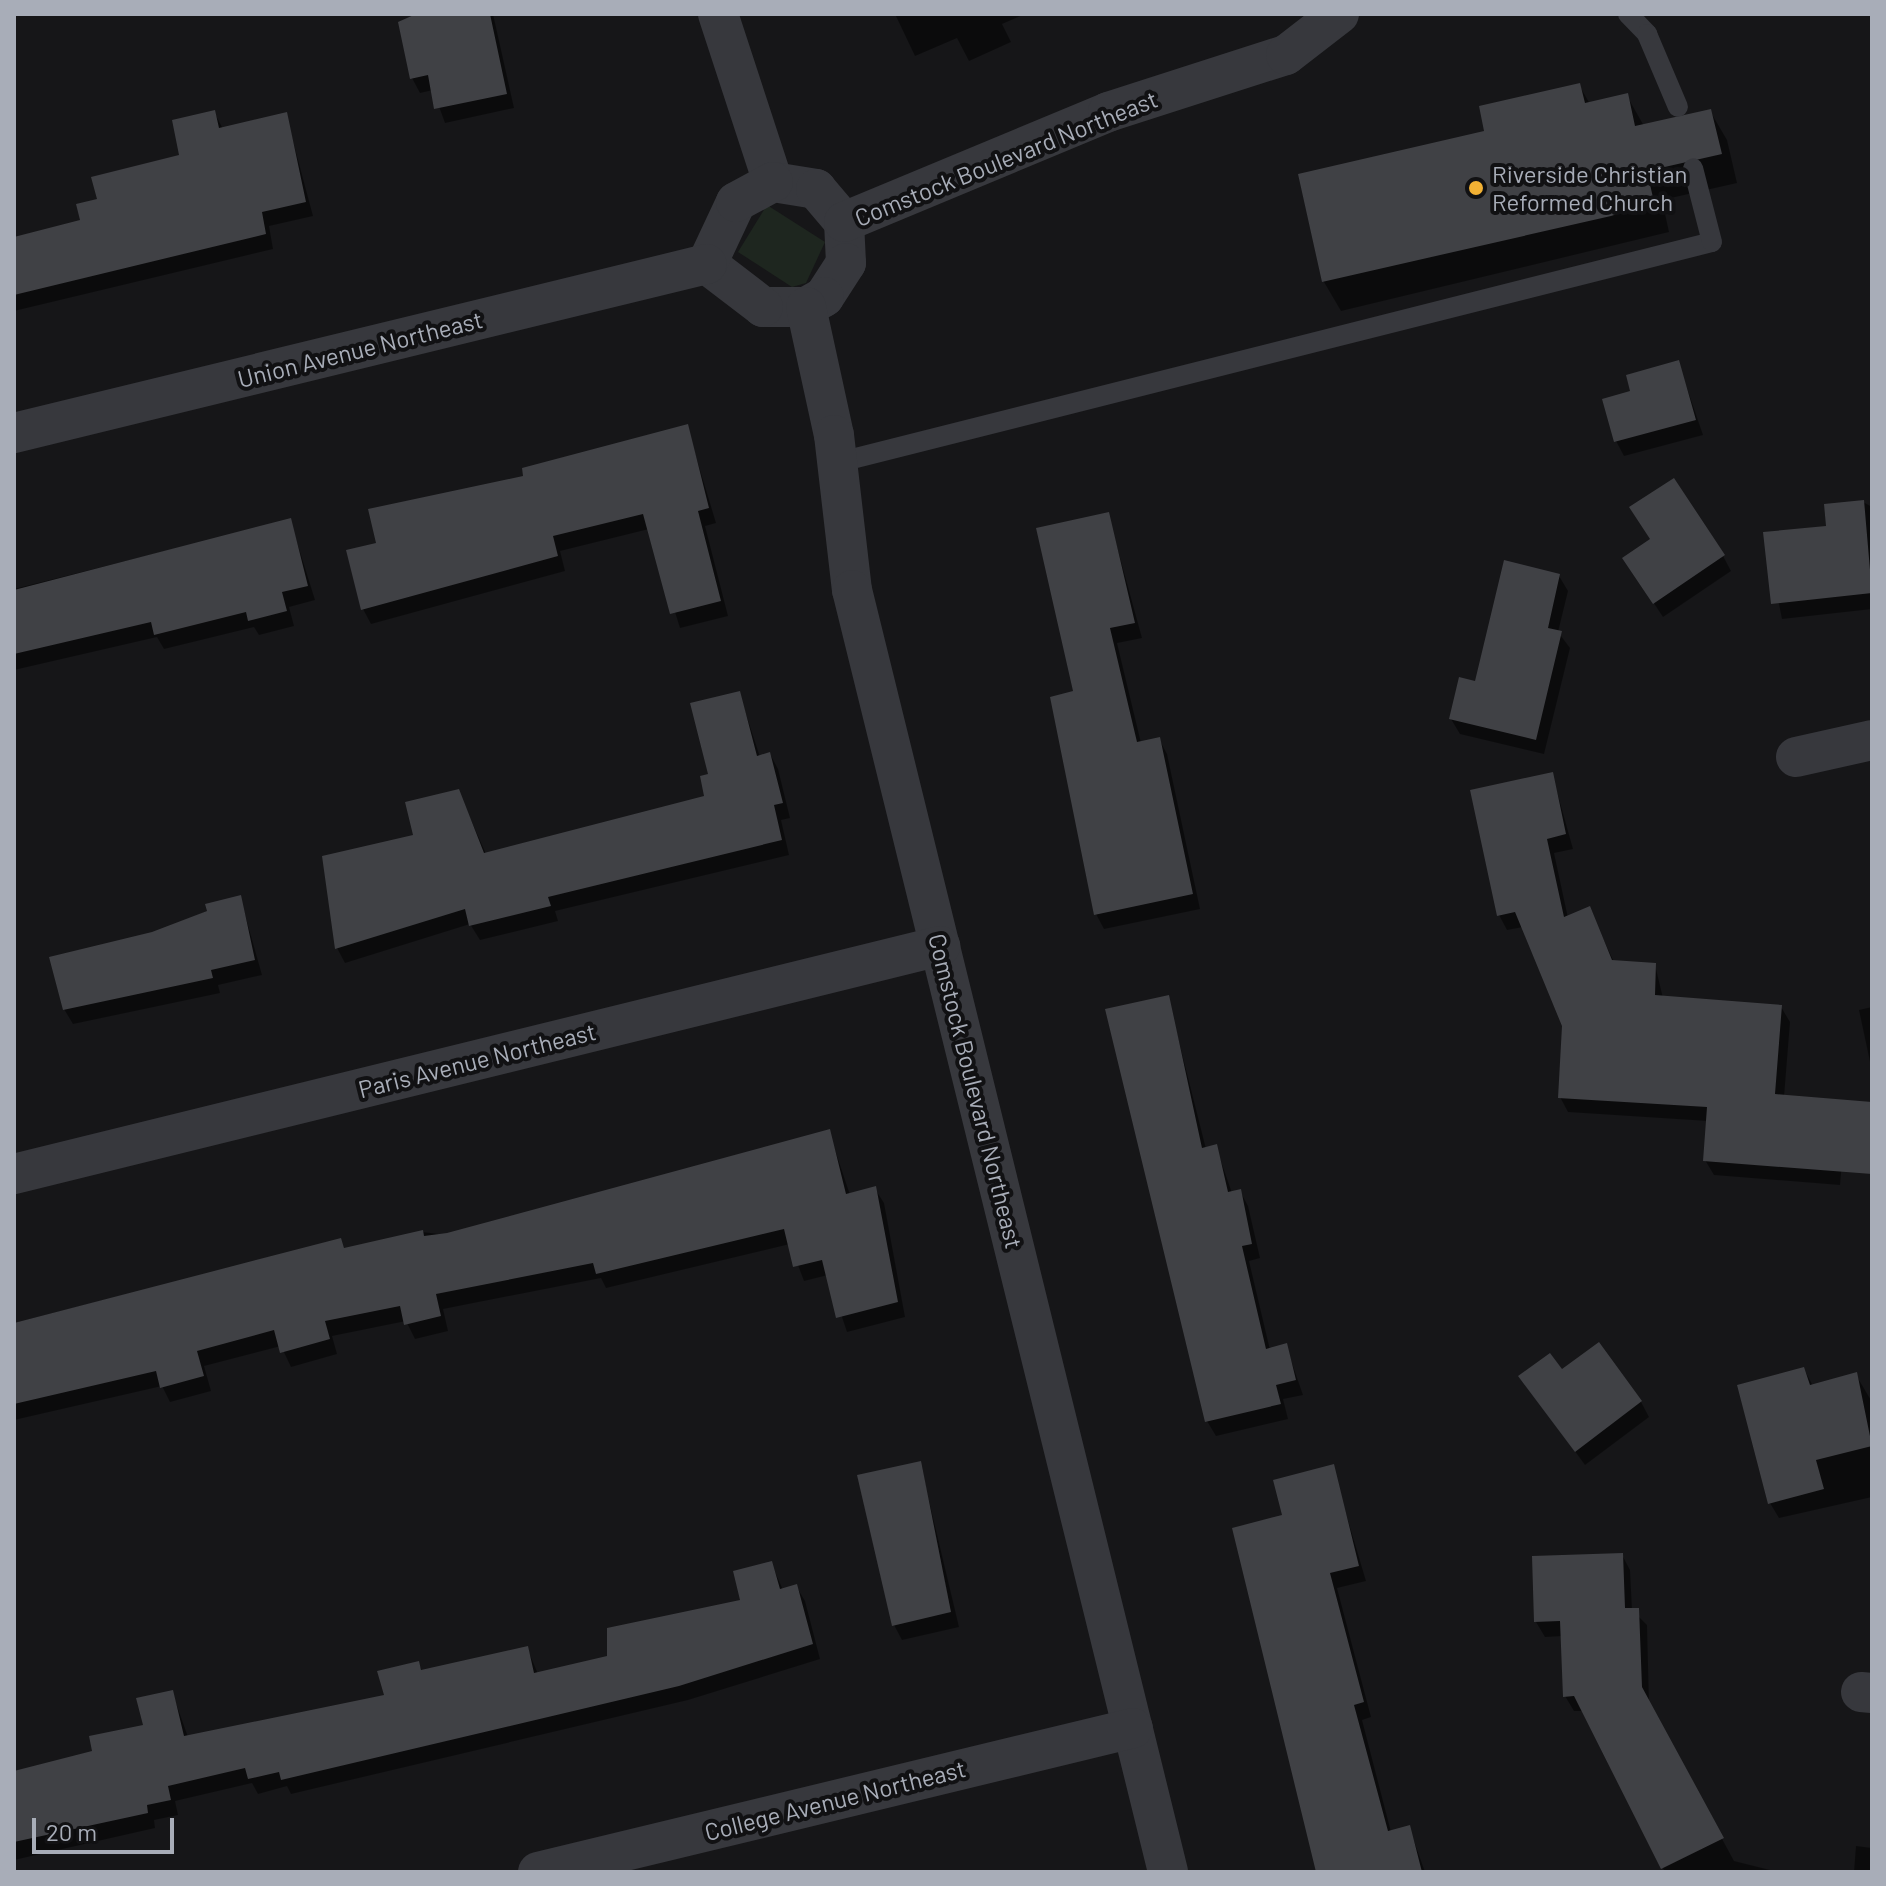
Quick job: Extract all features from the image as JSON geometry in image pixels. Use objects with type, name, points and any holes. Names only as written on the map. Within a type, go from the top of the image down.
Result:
[{"type":"street","points":[[718,14],[773,182]]},
{"type":"street","name":"Comstock Boulevard Northeast","points":[[844,222],[1108,112],[1286,55],[1339,14]]},
{"type":"street","points":[[773,182],[816,189],[844,222],[846,263],[824,297],[806,307],[763,307],[707,264],[736,202],[773,182]]},
{"type":"street","name":"Union Avenue Northeast","points":[[14,433],[707,264]]},
{"type":"street","name":"Comstock Boulevard Northeast","points":[[806,307],[836,463],[852,590],[1168,1872]]},
{"type":"street","points":[[1796,757],[1872,740]]},
{"type":"street","name":"Paris Avenue Northeast","points":[[14,1174],[940,946]]},
{"type":"street","name":"College Avenue Northeast","points":[[538,1872],[1133,1728]]},
{"type":"lane","points":[[1628,14],[1653,45],[1678,107]]},
{"type":"lane","points":[[836,463],[1712,242],[1693,168]]},
{"type":"shaded area","points":[[767,205],[825,242],[806,283],[792,287],[738,252]]},
{"type":"building","points":[[416,14],[490,14],[507,94],[434,109],[428,75],[410,79],[398,22]]},
{"type":"building","name":"Riverside Christian Reformed Church","points":[[1580,83],[1585,103],[1628,93],[1635,126],[1711,109],[1722,154],[1647,171],[1654,202],[1611,216],[1322,282],[1298,174],[1484,131],[1479,106]]},
{"type":"building","points":[[215,110],[219,128],[287,112],[306,202],[262,212],[266,234],[14,295],[14,237],[80,220],[76,204],[97,199],[91,177],[179,155],[172,120]]},
{"type":"building","points":[[1679,360],[1696,420],[1614,442],[1602,399],[1630,391],[1626,375]]},
{"type":"building","points":[[688,424],[709,508],[698,511],[721,601],[670,614],[643,514],[553,536],[558,556],[361,610],[346,550],[376,543],[368,509],[523,476],[522,468]]},
{"type":"building","points":[[1674,478],[1725,555],[1653,604],[1622,558],[1650,539],[1629,507]]},
{"type":"building","points":[[1864,500],[1872,593],[1771,604],[1763,532],[1826,526],[1824,504]]},
{"type":"building","points":[[1109,512],[1135,623],[1110,628],[1137,742],[1160,737],[1193,894],[1094,915],[1050,697],[1073,691],[1036,528]]},
{"type":"building","points":[[291,518],[308,586],[282,592],[287,611],[248,621],[246,612],[154,635],[151,622],[14,654],[14,590]]},
{"type":"building","points":[[1504,560],[1560,574],[1548,628],[1562,631],[1536,740],[1449,719],[1459,677],[1475,681]]},
{"type":"building","points":[[740,691],[757,756],[770,752],[783,803],[774,805],[782,840],[548,897],[551,906],[469,926],[465,909],[335,949],[322,856],[413,835],[405,802],[459,789],[484,853],[704,796],[700,776],[708,774],[690,703]]},
{"type":"building","points":[[1553,772],[1566,834],[1547,839],[1564,917],[1590,906],[1612,960],[1656,963],[1655,995],[1782,1005],[1775,1094],[1872,1102],[1872,1174],[1703,1161],[1707,1107],[1558,1098],[1562,1026],[1515,912],[1497,916],[1470,790]]},
{"type":"building","points":[[241,895],[255,960],[211,970],[213,978],[63,1010],[49,957],[152,932],[207,911],[205,904]]},
{"type":"building","points":[[1169,995],[1202,1148],[1217,1144],[1228,1192],[1241,1189],[1252,1244],[1242,1246],[1266,1349],[1287,1343],[1296,1380],[1276,1385],[1281,1404],[1205,1422],[1105,1009]]},
{"type":"building","points":[[830,1129],[846,1194],[876,1186],[898,1302],[836,1318],[822,1260],[793,1267],[784,1229],[596,1274],[593,1263],[436,1294],[441,1316],[404,1325],[400,1306],[325,1321],[330,1339],[280,1353],[274,1330],[197,1351],[204,1376],[160,1388],[156,1371],[14,1404],[14,1323],[341,1238],[344,1248],[423,1230],[424,1236],[447,1233]]},
{"type":"building","points":[[1599,1342],[1642,1401],[1575,1452],[1518,1376],[1550,1353],[1562,1369]]},
{"type":"building","points":[[1804,1367],[1810,1385],[1857,1372],[1872,1446],[1816,1460],[1824,1489],[1768,1504],[1737,1385]]},
{"type":"building","points":[[921,1461],[951,1612],[892,1626],[857,1475]]},
{"type":"building","points":[[1334,1464],[1359,1566],[1330,1573],[1364,1702],[1354,1705],[1388,1831],[1410,1825],[1422,1872],[1316,1872],[1232,1528],[1282,1515],[1273,1480]]},
{"type":"building","points":[[1623,1553],[1625,1608],[1639,1608],[1642,1687],[1724,1838],[1661,1869],[1574,1696],[1563,1697],[1560,1621],[1534,1622],[1532,1556]]},
{"type":"building","points":[[772,1561],[780,1589],[797,1584],[813,1644],[679,1686],[281,1780],[279,1772],[248,1779],[245,1768],[168,1786],[171,1800],[147,1805],[148,1813],[14,1842],[14,1771],[92,1751],[89,1736],[143,1725],[136,1698],[173,1690],[184,1736],[384,1695],[377,1671],[419,1661],[421,1670],[528,1646],[534,1673],[607,1656],[607,1628],[740,1600],[733,1571]]},
{"type":"place","name":"Riverside Christian Reformed Church","points":[[1476,188]]}]
